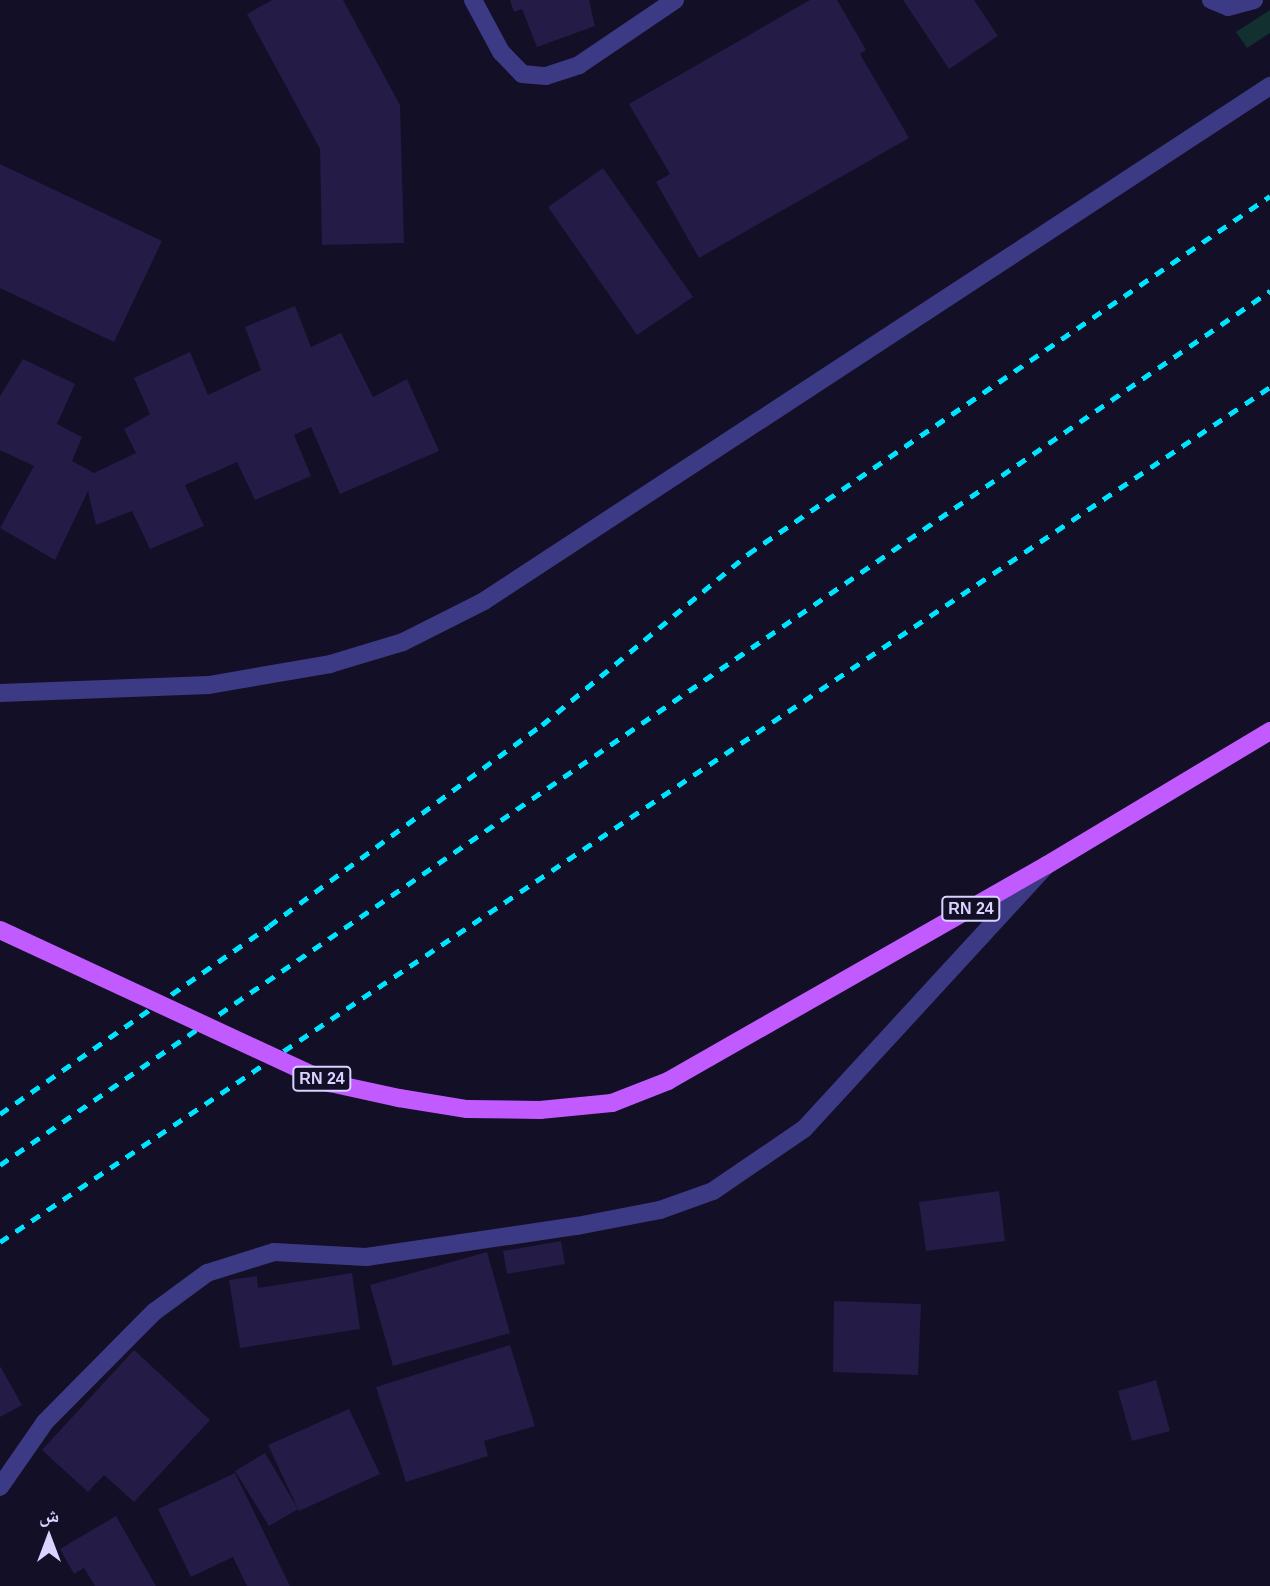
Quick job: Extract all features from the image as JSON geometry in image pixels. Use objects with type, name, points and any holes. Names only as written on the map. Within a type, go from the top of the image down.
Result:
[{"type":"main road","name":"RN 24","points":[[0,930],[330,1083],[467,1109],[540,1110],[612,1103],[668,1081],[1047,865],[1270,732]]},
{"type":"street","points":[[473,0],[508,60],[522,74],[546,76],[579,65],[675,0]]},
{"type":"street","points":[[1211,0],[1228,7],[1254,0]]},
{"type":"street","points":[[0,694],[209,685],[330,664],[403,642],[484,601],[1270,86]]},
{"type":"street","points":[[0,1487],[46,1422],[154,1312],[207,1273],[274,1252],[366,1257],[577,1226],[660,1210],[713,1191],[804,1129],[1047,865]]},
{"type":"green space","points":[[1270,10],[1270,33],[1247,48],[1236,32]]},
{"type":"building","points":[[272,0],[343,0],[400,105],[404,243],[322,245],[320,149],[247,14]]},
{"type":"building","points":[[510,0],[589,0],[595,26],[537,47],[522,9],[514,12]]},
{"type":"building","points":[[810,0],[837,0],[866,50],[860,54],[909,138],[699,258],[656,182],[670,174],[629,104]]},
{"type":"building","points":[[903,0],[974,0],[998,36],[949,69]]},
{"type":"building","points":[[0,164],[162,241],[114,342],[0,288]]},
{"type":"building","points":[[603,168],[693,297],[637,335],[548,207]]},
{"type":"building","points":[[295,306],[311,347],[341,333],[373,397],[407,379],[439,451],[340,494],[311,427],[294,435],[311,476],[255,500],[237,462],[185,485],[204,526],[150,549],[132,511],[96,525],[88,491],[55,560],[0,528],[34,466],[0,450],[0,396],[23,359],[75,384],[57,424],[82,437],[72,461],[94,473],[136,453],[124,429],[150,414],[134,378],[190,352],[208,395],[261,370],[245,327]]},
{"type":"building","points":[[999,1191],[1005,1241],[926,1251],[919,1202]]},
{"type":"building","points":[[561,1241],[565,1264],[507,1274],[503,1251]]},
{"type":"building","points":[[487,1252],[510,1333],[393,1366],[370,1285]]},
{"type":"building","points":[[352,1273],[360,1329],[240,1348],[229,1280],[257,1276],[258,1288]]},
{"type":"building","points":[[834,1301],[921,1304],[918,1375],[833,1372]]},
{"type":"building","points":[[510,1345],[535,1426],[484,1441],[488,1456],[406,1482],[376,1387]]},
{"type":"building","points":[[134,1350],[210,1420],[134,1502],[104,1475],[88,1492],[42,1450]]},
{"type":"building","points":[[0,1366],[22,1405],[0,1417]]},
{"type":"building","points":[[1156,1380],[1170,1431],[1132,1441],[1118,1391]]},
{"type":"building","points":[[349,1409],[380,1474],[299,1511],[268,1445]]},
{"type":"building","points":[[265,1453],[298,1509],[269,1526],[235,1471]]},
{"type":"building","points":[[235,1473],[290,1586],[247,1586],[233,1557],[191,1577],[158,1509]]},
{"type":"building","points":[[116,1516],[156,1586],[95,1586],[84,1568],[74,1574],[60,1549]]},
{"type":"railway","points":[[0,1114],[269,926],[542,725],[748,554],[1270,196]]},
{"type":"railway","points":[[0,1165],[1270,291]]},
{"type":"railway","points":[[0,1242],[1270,387]]}]
